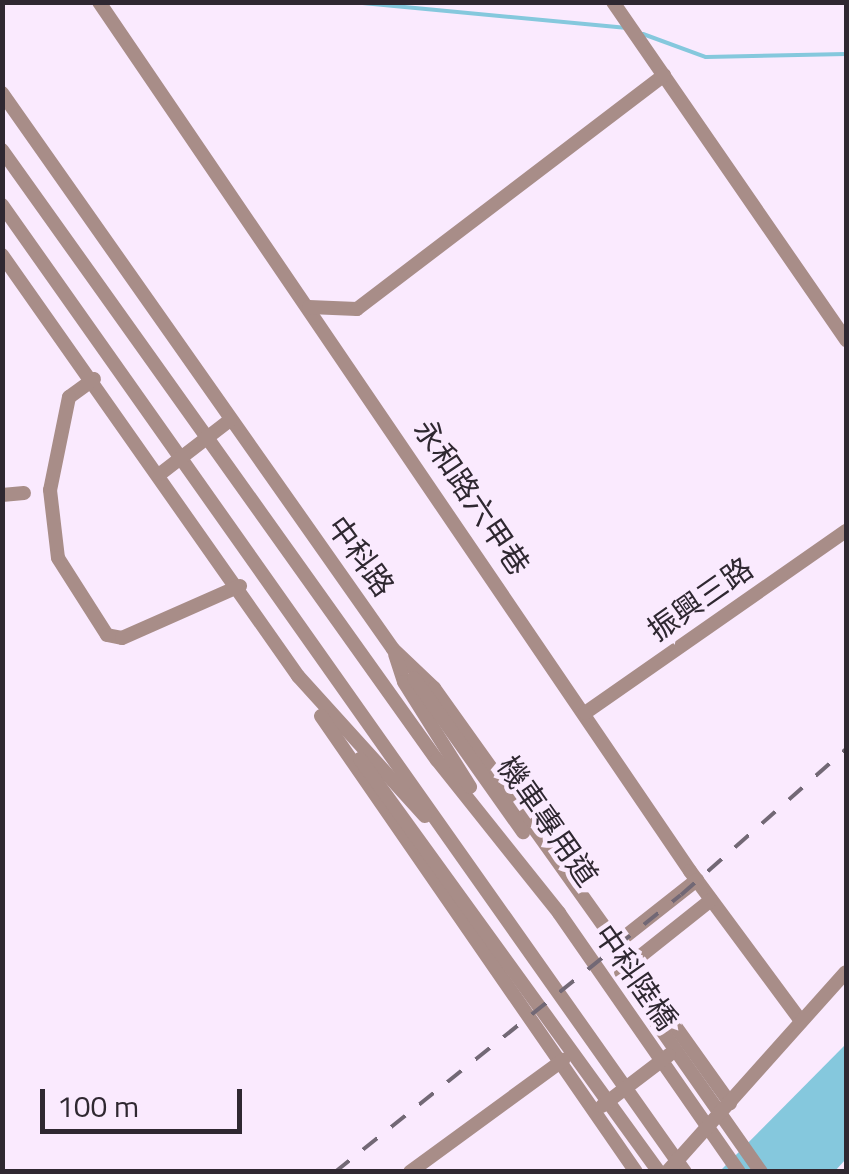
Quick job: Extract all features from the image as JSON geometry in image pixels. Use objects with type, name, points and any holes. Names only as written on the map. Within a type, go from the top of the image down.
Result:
[{"type":"street","name":"永和路六甲巷","points":[[99,2],[696,880],[801,1021]]},
{"type":"street","points":[[614,2],[846,340]]},
{"type":"street","points":[[309,307],[357,309],[664,76]]},
{"type":"street","name":"中科路","points":[[2,93],[393,649],[434,688],[613,946],[730,1103]]},
{"type":"street","name":"中科路","points":[[2,150],[437,760],[486,816]]},
{"type":"street","points":[[2,204],[685,1172]]},
{"type":"street","points":[[2,254],[266,622],[372,794],[598,1109],[636,1172]]},
{"type":"street","points":[[94,378],[69,396],[50,490],[58,558],[107,635],[122,638],[240,586]]},
{"type":"street","points":[[160,474],[230,420]]},
{"type":"street","points":[[2,495],[24,493]]},
{"type":"street","name":"振興三路","points":[[584,712],[846,531]]},
{"type":"street","points":[[393,649],[404,682],[486,816]]},
{"type":"street","name":"機車專用道","points":[[393,649],[761,1172]]},
{"type":"street","points":[[298,676],[659,1172]]},
{"type":"street","points":[[330,718],[453,846]]},
{"type":"street","name":"中科陸橋","points":[[486,816],[739,1172]]},
{"type":"street","points":[[613,946],[696,880]]},
{"type":"street","points":[[628,966],[711,900]]},
{"type":"street","points":[[667,1172],[846,972]]},
{"type":"street","points":[[598,1109],[685,1042]]},
{"type":"street","points":[[410,1172],[563,1060]]},
{"type":"water","points":[[846,1044],[846,1159],[835,1171],[719,1172]]},
{"type":"waterway","points":[[352,2],[625,28]]},
{"type":"waterway","points":[[643,34],[706,57],[846,54]]},
{"type":"railway","points":[[335,1172],[681,895],[846,749]]}]
